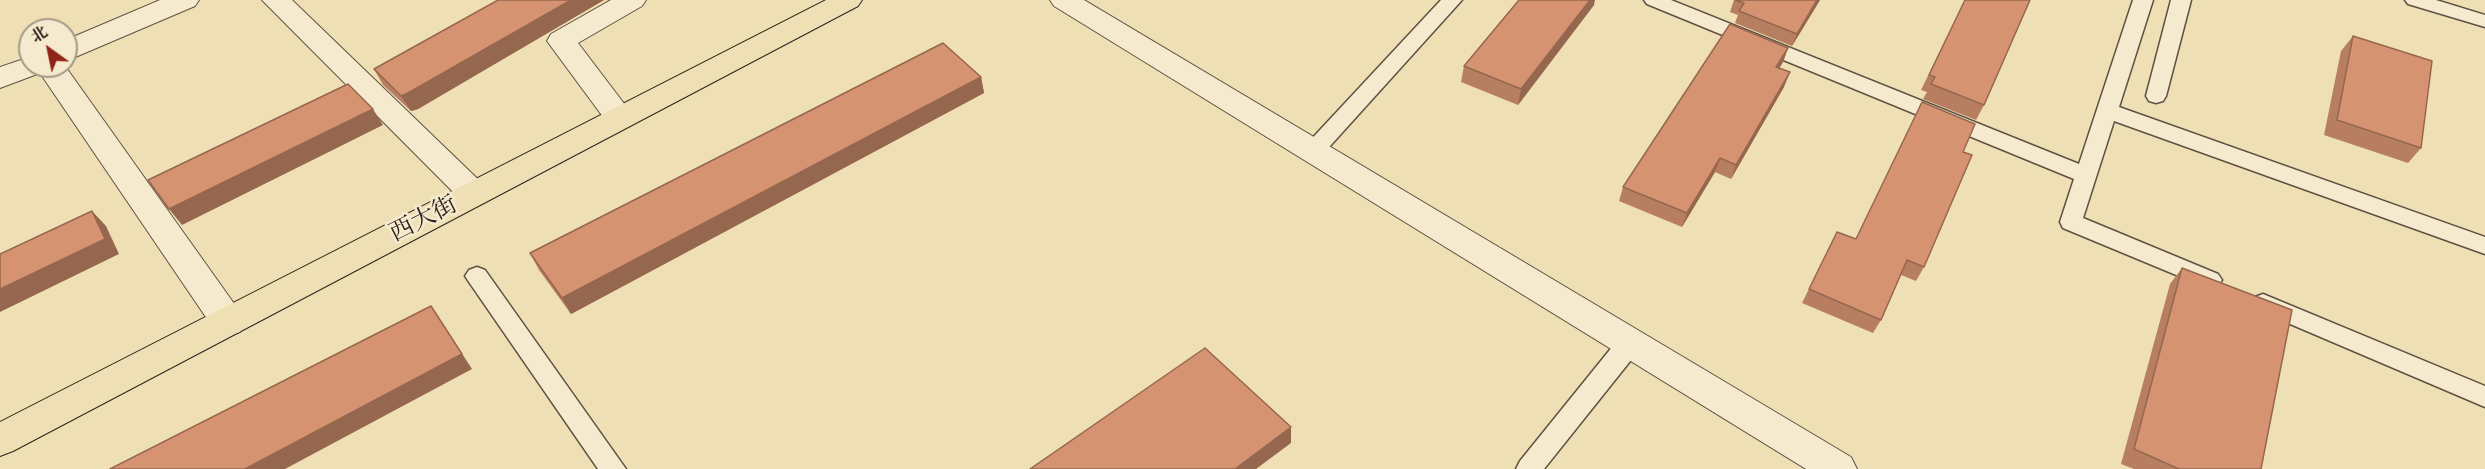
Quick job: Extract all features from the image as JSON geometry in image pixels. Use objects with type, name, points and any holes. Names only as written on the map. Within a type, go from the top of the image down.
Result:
[{"type":"highway","name":"西大街","points":[[0,440],[848,0]]},
{"type":"street","points":[[78,46],[185,0]]},
{"type":"street","points":[[276,0],[474,194]]},
{"type":"street","points":[[620,118],[561,41],[632,0]]},
{"type":"street","points":[[1064,0],[1838,469]]},
{"type":"street","points":[[0,78],[18,71]]},
{"type":"street","points":[[58,78],[228,322]]},
{"type":"lane","points":[[1312,151],[1452,0]]},
{"type":"lane","points":[[1654,0],[2085,175]]},
{"type":"lane","points":[[2143,0],[2071,222],[2485,397]]},
{"type":"lane","points":[[2156,96],[2181,0]]},
{"type":"lane","points":[[2415,0],[2485,21]]},
{"type":"lane","points":[[2106,110],[2485,246]]},
{"type":"lane","points":[[477,276],[613,469]]},
{"type":"lane","points":[[1529,469],[1630,343]]},
{"type":"building","points":[[498,0],[571,0],[401,96],[374,69]]},
{"type":"building","points":[[1519,0],[1590,0],[1521,89],[1464,66]]},
{"type":"building","points":[[1735,0],[1817,0],[1797,34],[1739,11],[1744,3]]},
{"type":"building","points":[[1965,0],[2030,0],[1984,105],[1931,84],[1935,77],[1929,75]]},
{"type":"building","points":[[1730,24],[1788,48],[1776,67],[1790,72],[1736,165],[1720,158],[1687,213],[1623,187]]},
{"type":"building","points":[[2353,36],[2432,61],[2421,148],[2337,120]]},
{"type":"building","points":[[943,43],[981,77],[562,298],[530,253]]},
{"type":"building","points":[[348,84],[373,109],[169,209],[148,180]]},
{"type":"building","points":[[1922,102],[1975,124],[1963,152],[1972,155],[1924,267],[1907,260],[1881,320],[1809,289],[1837,232],[1856,239]]},
{"type":"building","points":[[92,211],[105,239],[0,289],[0,254]]},
{"type":"building","points":[[2182,268],[2292,310],[2261,469],[2179,469],[2134,449]]},
{"type":"building","points":[[431,306],[462,354],[245,469],[110,469]]},
{"type":"building","points":[[1205,348],[1291,427],[1235,469],[1030,469]]}]
